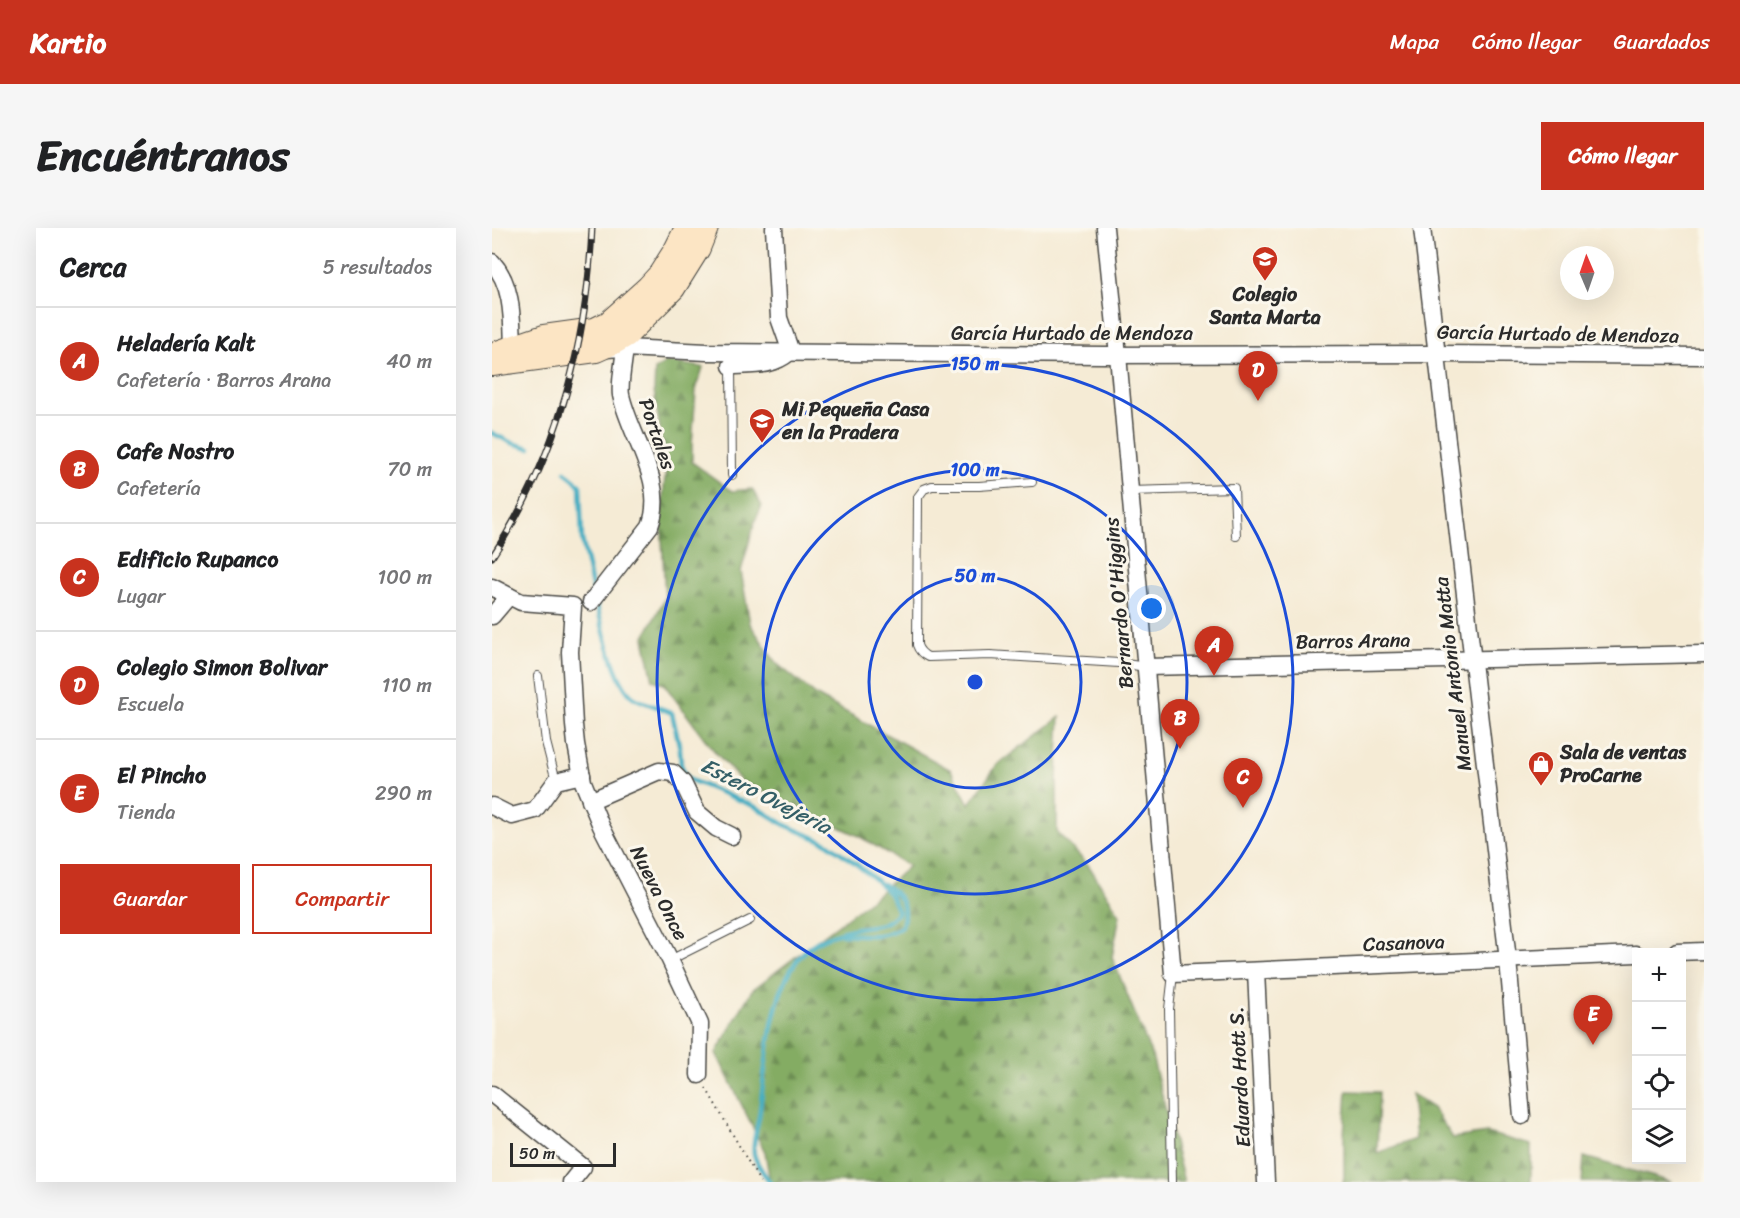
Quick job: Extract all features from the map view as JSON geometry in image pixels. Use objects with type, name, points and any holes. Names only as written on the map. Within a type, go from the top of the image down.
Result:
[{"type":"main road","points":[[502,351],[544,337],[594,330],[609,323],[660,275],[687,228]]},
{"type":"main road","points":[[492,364],[596,350],[616,342],[666,295],[698,249],[706,228]]},
{"type":"street","points":[[596,350],[625,348],[707,352],[791,352],[779,318],[774,228]]},
{"type":"street","name":"Bernardo O'Higgins","points":[[1105,228],[1173,974]]},
{"type":"street","name":"Manuel Antonio Matta","points":[[1422,228],[1508,960],[1522,1116]]},
{"type":"street","points":[[492,262],[502,273],[510,303],[502,351]]},
{"type":"street","name":"Portales","points":[[595,597],[650,526],[652,520],[654,497],[652,481],[620,394],[625,348]]},
{"type":"street","name":"García Hurtado de Mendoza","points":[[731,366],[770,364],[791,352],[1704,356]]},
{"type":"street","points":[[492,587],[521,602],[573,606]]},
{"type":"street","points":[[492,616],[509,596]]},
{"type":"street","name":"Nueva Once","points":[[573,606],[571,663],[576,744],[582,775],[590,801],[700,1024],[699,1075]]},
{"type":"street","name":"Barros Arana","points":[[1146,667],[1704,654]]},
{"type":"street","points":[[590,801],[659,771],[674,773],[683,783],[697,812],[716,828],[732,836]]},
{"type":"street","points":[[492,806],[512,816],[535,810],[556,781],[582,775]]},
{"type":"street","points":[[1686,952],[1704,951]]},
{"type":"street","name":"Casanova","points":[[1173,974],[1632,954]]},
{"type":"street","name":"Eduardo Hott S.","points":[[1256,971],[1266,1182]]},
{"type":"street","points":[[492,1094],[583,1167],[571,1182]]},
{"type":"lane","points":[[731,366],[732,475]]},
{"type":"lane","points":[[1032,482],[979,486],[932,486],[924,489],[918,497],[918,649],[928,657],[990,655],[1119,663],[1146,667]]},
{"type":"lane","points":[[1130,491],[1234,488],[1236,536]]},
{"type":"lane","name":"Portales","points":[[573,606],[587,605],[595,597]]},
{"type":"lane","points":[[538,676],[546,742],[556,781]]},
{"type":"lane","points":[[670,960],[750,920]]},
{"type":"lane","points":[[1172,1182],[1169,1010],[1173,974]]},
{"type":"path","points":[[699,1075],[760,1182]]},
{"type":"green space","points":[[667,362],[703,367],[696,390],[692,462],[732,491],[752,489],[762,506],[755,521],[741,571],[750,624],[776,663],[817,696],[951,770],[969,804],[997,765],[1060,717],[1057,832],[1089,866],[1120,915],[1112,957],[1152,1056],[1184,1182],[770,1182],[765,1152],[716,1053],[752,990],[874,897],[909,866],[857,835],[741,781],[710,746],[664,684],[653,680],[644,638],[665,598],[662,506],[666,468],[654,391],[655,370]]},
{"type":"green space","points":[[1347,1091],[1379,1092],[1377,1153],[1415,1139],[1411,1094],[1433,1108],[1453,1138],[1487,1133],[1531,1145],[1531,1182],[1343,1182]]},
{"type":"green space","points":[[1584,1157],[1672,1182],[1582,1182]]},
{"type":"waterway","name":"Estero Ovejeria","points":[[492,433],[512,443],[530,448]]},
{"type":"waterway","name":"Estero Ovejeria","points":[[565,472],[580,486],[582,539],[593,591]]},
{"type":"waterway","name":"Estero Ovejeria","points":[[596,602],[610,653],[626,690],[633,697],[672,713],[681,765],[688,779],[756,807],[785,825],[827,843],[877,881],[890,894],[898,912],[884,923],[841,932],[819,941],[800,957],[788,975],[773,1019],[754,1143],[756,1161],[770,1182]]},
{"type":"waterway","name":"Estero Ovejeria","points":[[842,934],[881,935],[902,926],[904,919],[902,901],[883,884]]},
{"type":"railway","points":[[492,557],[515,519],[534,480],[551,440],[564,399],[583,315],[592,228]]},
{"type":"place","name":"Colegio Santa Marta","points":[[1265,282]]},
{"type":"place","name":"Colegio Simon Bolivar","points":[[1258,401]]},
{"type":"place","name":"Mi Pequeña Casa en la Pradera","points":[[762,444]]},
{"type":"place","name":"Heladería Kalt","points":[[1214,676]]},
{"type":"place","name":"Cafe Nostro","points":[[1180,749]]},
{"type":"place","name":"Sala de ventas ProCarne","points":[[1541,787]]},
{"type":"place","name":"Edificio Rupanco","points":[[1243,808]]},
{"type":"place","name":"El Pincho","points":[[1593,1045]]}]
